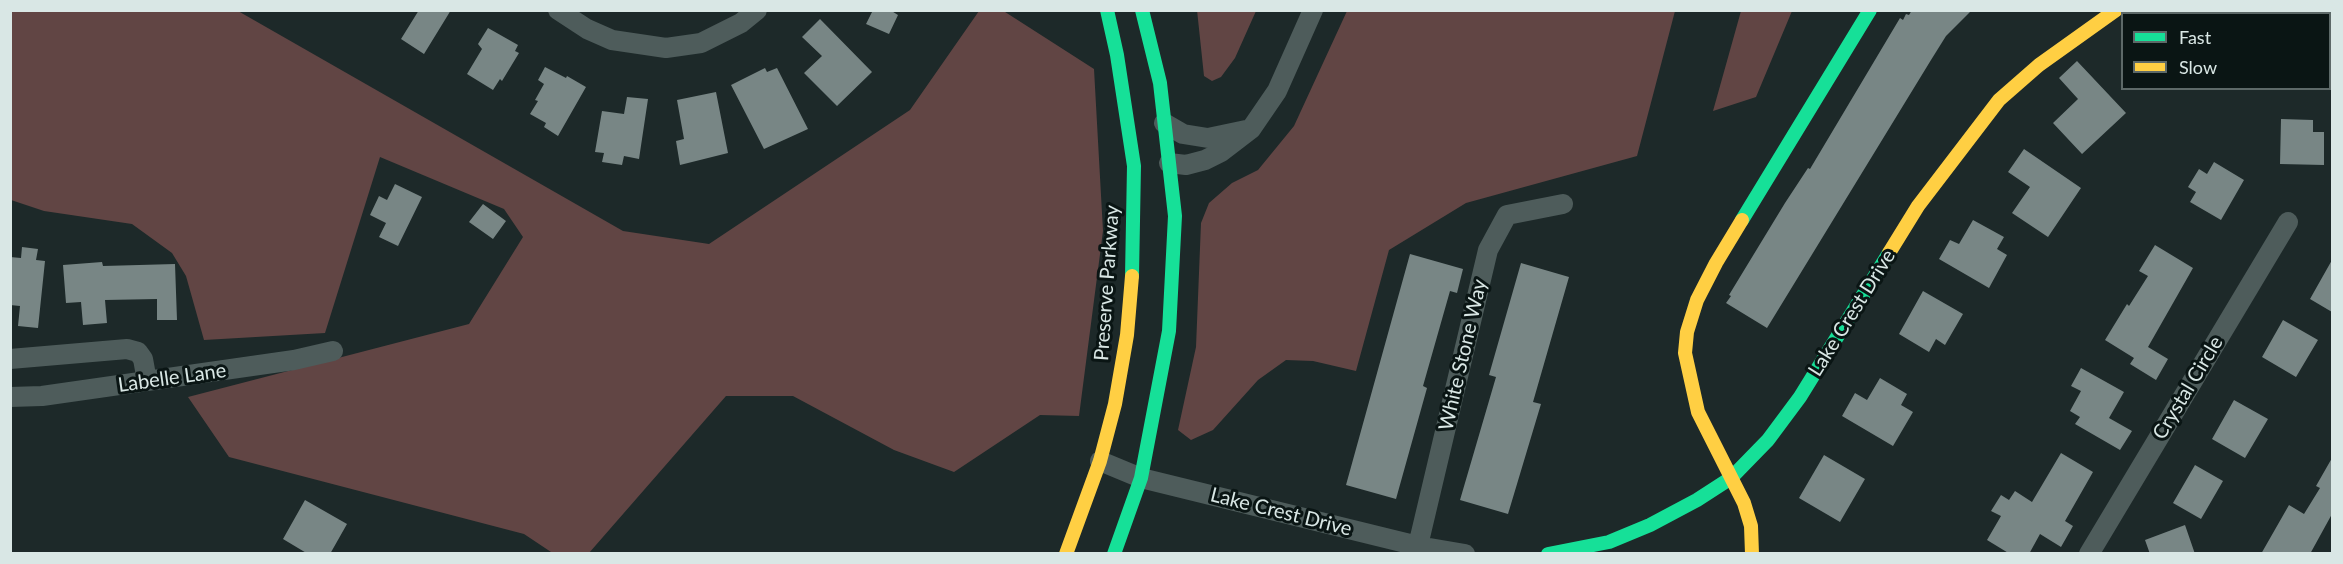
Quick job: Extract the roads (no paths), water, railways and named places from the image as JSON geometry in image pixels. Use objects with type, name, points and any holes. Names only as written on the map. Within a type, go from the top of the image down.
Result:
[{"type":"street","points":[[558,10],[587,29],[612,40],[666,48],[701,43],[741,23],[757,10]]},
{"type":"street","name":"Preserve Parkway","points":[[1066,554],[1100,461],[1115,404],[1126,335],[1133,261],[1134,166],[1117,55],[1107,10]]},
{"type":"street","points":[[1114,554],[1141,478],[1169,331],[1175,216],[1160,83],[1142,10]]},
{"type":"street","points":[[1169,164],[1186,165],[1205,160],[1221,152],[1251,129],[1277,91],[1313,10]]},
{"type":"street","points":[[1752,554],[1751,526],[1744,503],[1698,412],[1685,353],[1687,332],[1696,300],[1716,263],[1870,10]]},
{"type":"street","name":"Lake Crest Drive","points":[[1548,554],[1609,542],[1669,515],[1731,478],[1768,440],[1800,397],[1918,206],[1999,100],[2039,65],[2116,10]]},
{"type":"street","points":[[1164,123],[1183,134],[1208,138],[1251,129]]},
{"type":"street","name":"White Stone Way","points":[[1417,550],[1488,249],[1508,215],[1563,204]]},
{"type":"street","name":"Crystal Circle","points":[[2089,554],[2288,222]]},
{"type":"street","points":[[10,359],[127,349],[138,352],[143,359],[147,381]]},
{"type":"street","name":"Labelle Lane","points":[[10,397],[42,396],[294,360],[333,351]]},
{"type":"street","name":"Lake Crest Drive","points":[[1100,461],[1141,478],[1417,550],[1465,554]]}]
